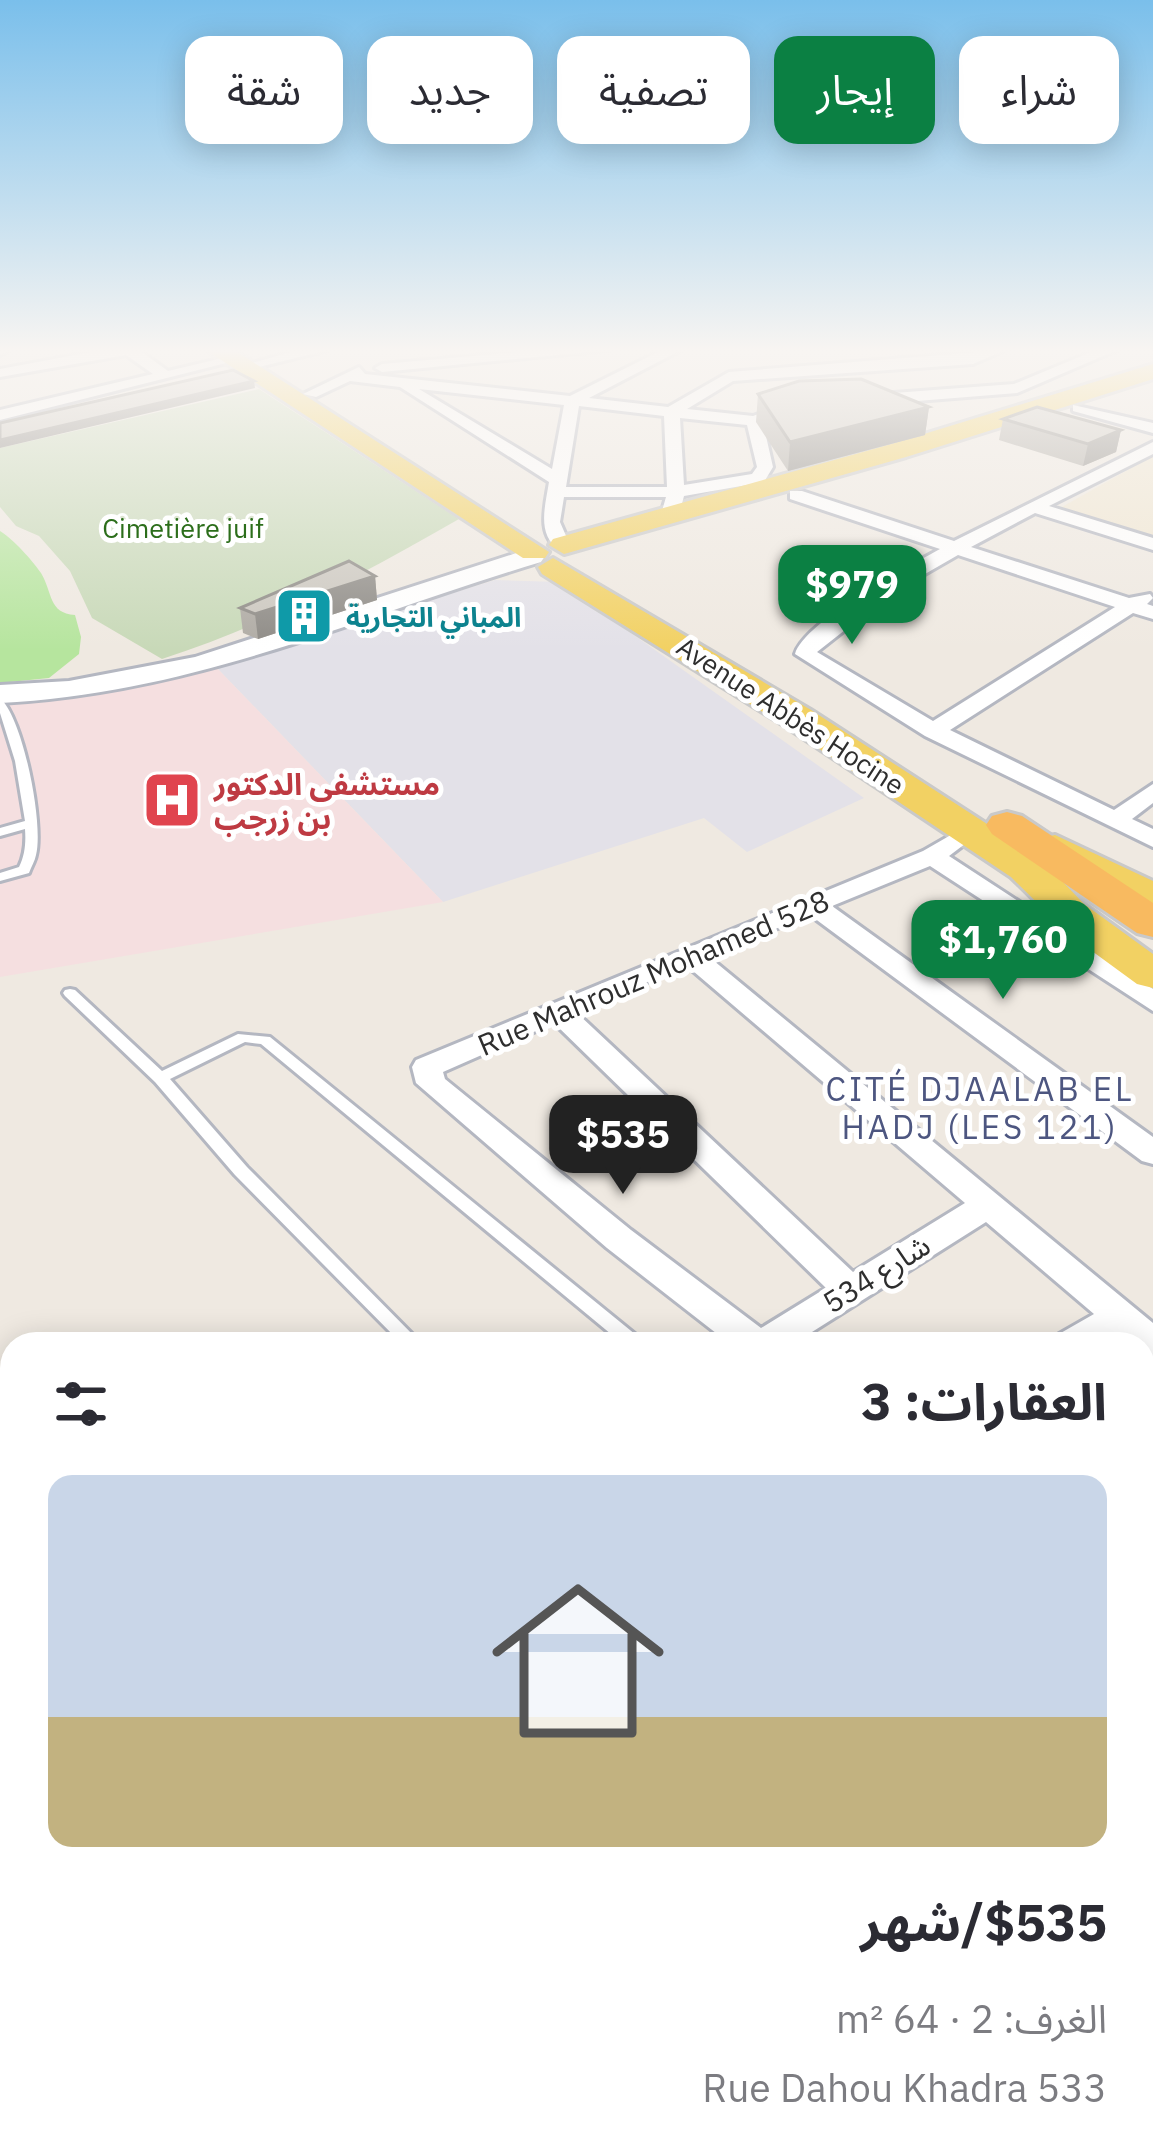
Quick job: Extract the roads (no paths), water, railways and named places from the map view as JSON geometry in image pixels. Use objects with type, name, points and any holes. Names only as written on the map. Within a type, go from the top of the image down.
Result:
[{"type":"highway","points":[[963,840],[1153,923]]},
{"type":"highway","points":[[1026,868],[1153,949]]},
{"type":"main road","points":[[385,450],[558,554]]},
{"type":"main road","points":[[397,450],[558,554]]},
{"type":"main road","points":[[3,711],[77,689],[232,656],[471,575],[558,554],[882,450]]},
{"type":"main road","points":[[558,554],[672,504],[776,486],[917,450]]},
{"type":"main road","name":"Avenue Abbès Hocine","points":[[558,554],[963,840],[1026,868],[1054,902],[1098,939],[1153,974]]},
{"type":"main road","points":[[963,840],[1153,898]]},
{"type":"street","points":[[502,450],[560,487],[672,504],[672,450]]},
{"type":"street","points":[[558,554],[551,522],[565,450]]},
{"type":"street","points":[[761,450],[766,472],[776,486],[1142,609]]},
{"type":"street","points":[[1148,450],[958,549],[852,613],[807,647],[806,654],[933,731],[1153,839]]},
{"type":"street","points":[[1037,508],[1153,544]]},
{"type":"street","points":[[933,731],[1142,609],[1153,591]]},
{"type":"street","points":[[1114,822],[1153,791]]},
{"type":"street","points":[[963,840],[1153,1002]]},
{"type":"street","name":"Rue Mahrouz Mohamed 528","points":[[744,1332],[619,1239],[431,1083],[427,1067],[963,840]]},
{"type":"street","points":[[814,905],[1153,1153]]},
{"type":"street","points":[[689,954],[1138,1332]]},
{"type":"street","points":[[558,1011],[848,1288]]},
{"type":"street","name":"534 شارع","points":[[779,1332],[989,1204]]},
{"type":"street","points":[[1092,1332],[1118,1317]]},
{"type":"lane","points":[[0,877],[24,870],[32,861],[21,758],[3,711]]},
{"type":"lane","points":[[0,832],[28,824]]},
{"type":"lane","points":[[70,993],[160,1078],[241,1171],[401,1332]]},
{"type":"lane","points":[[160,1078],[243,1037],[265,1040],[619,1332]]},
{"type":"place","name":"المباني التجارية","points":[[304,616]]},
{"type":"place","name":"مستشفى الدكتور بن زرجب","points":[[172,800]]},
{"type":"district","name":"CITÉ DJAALAB EL HADJ (LES 121)","points":[[980,1107]]},
{"type":"park label","name":"Cimetière juif","points":[[183,527]]}]
